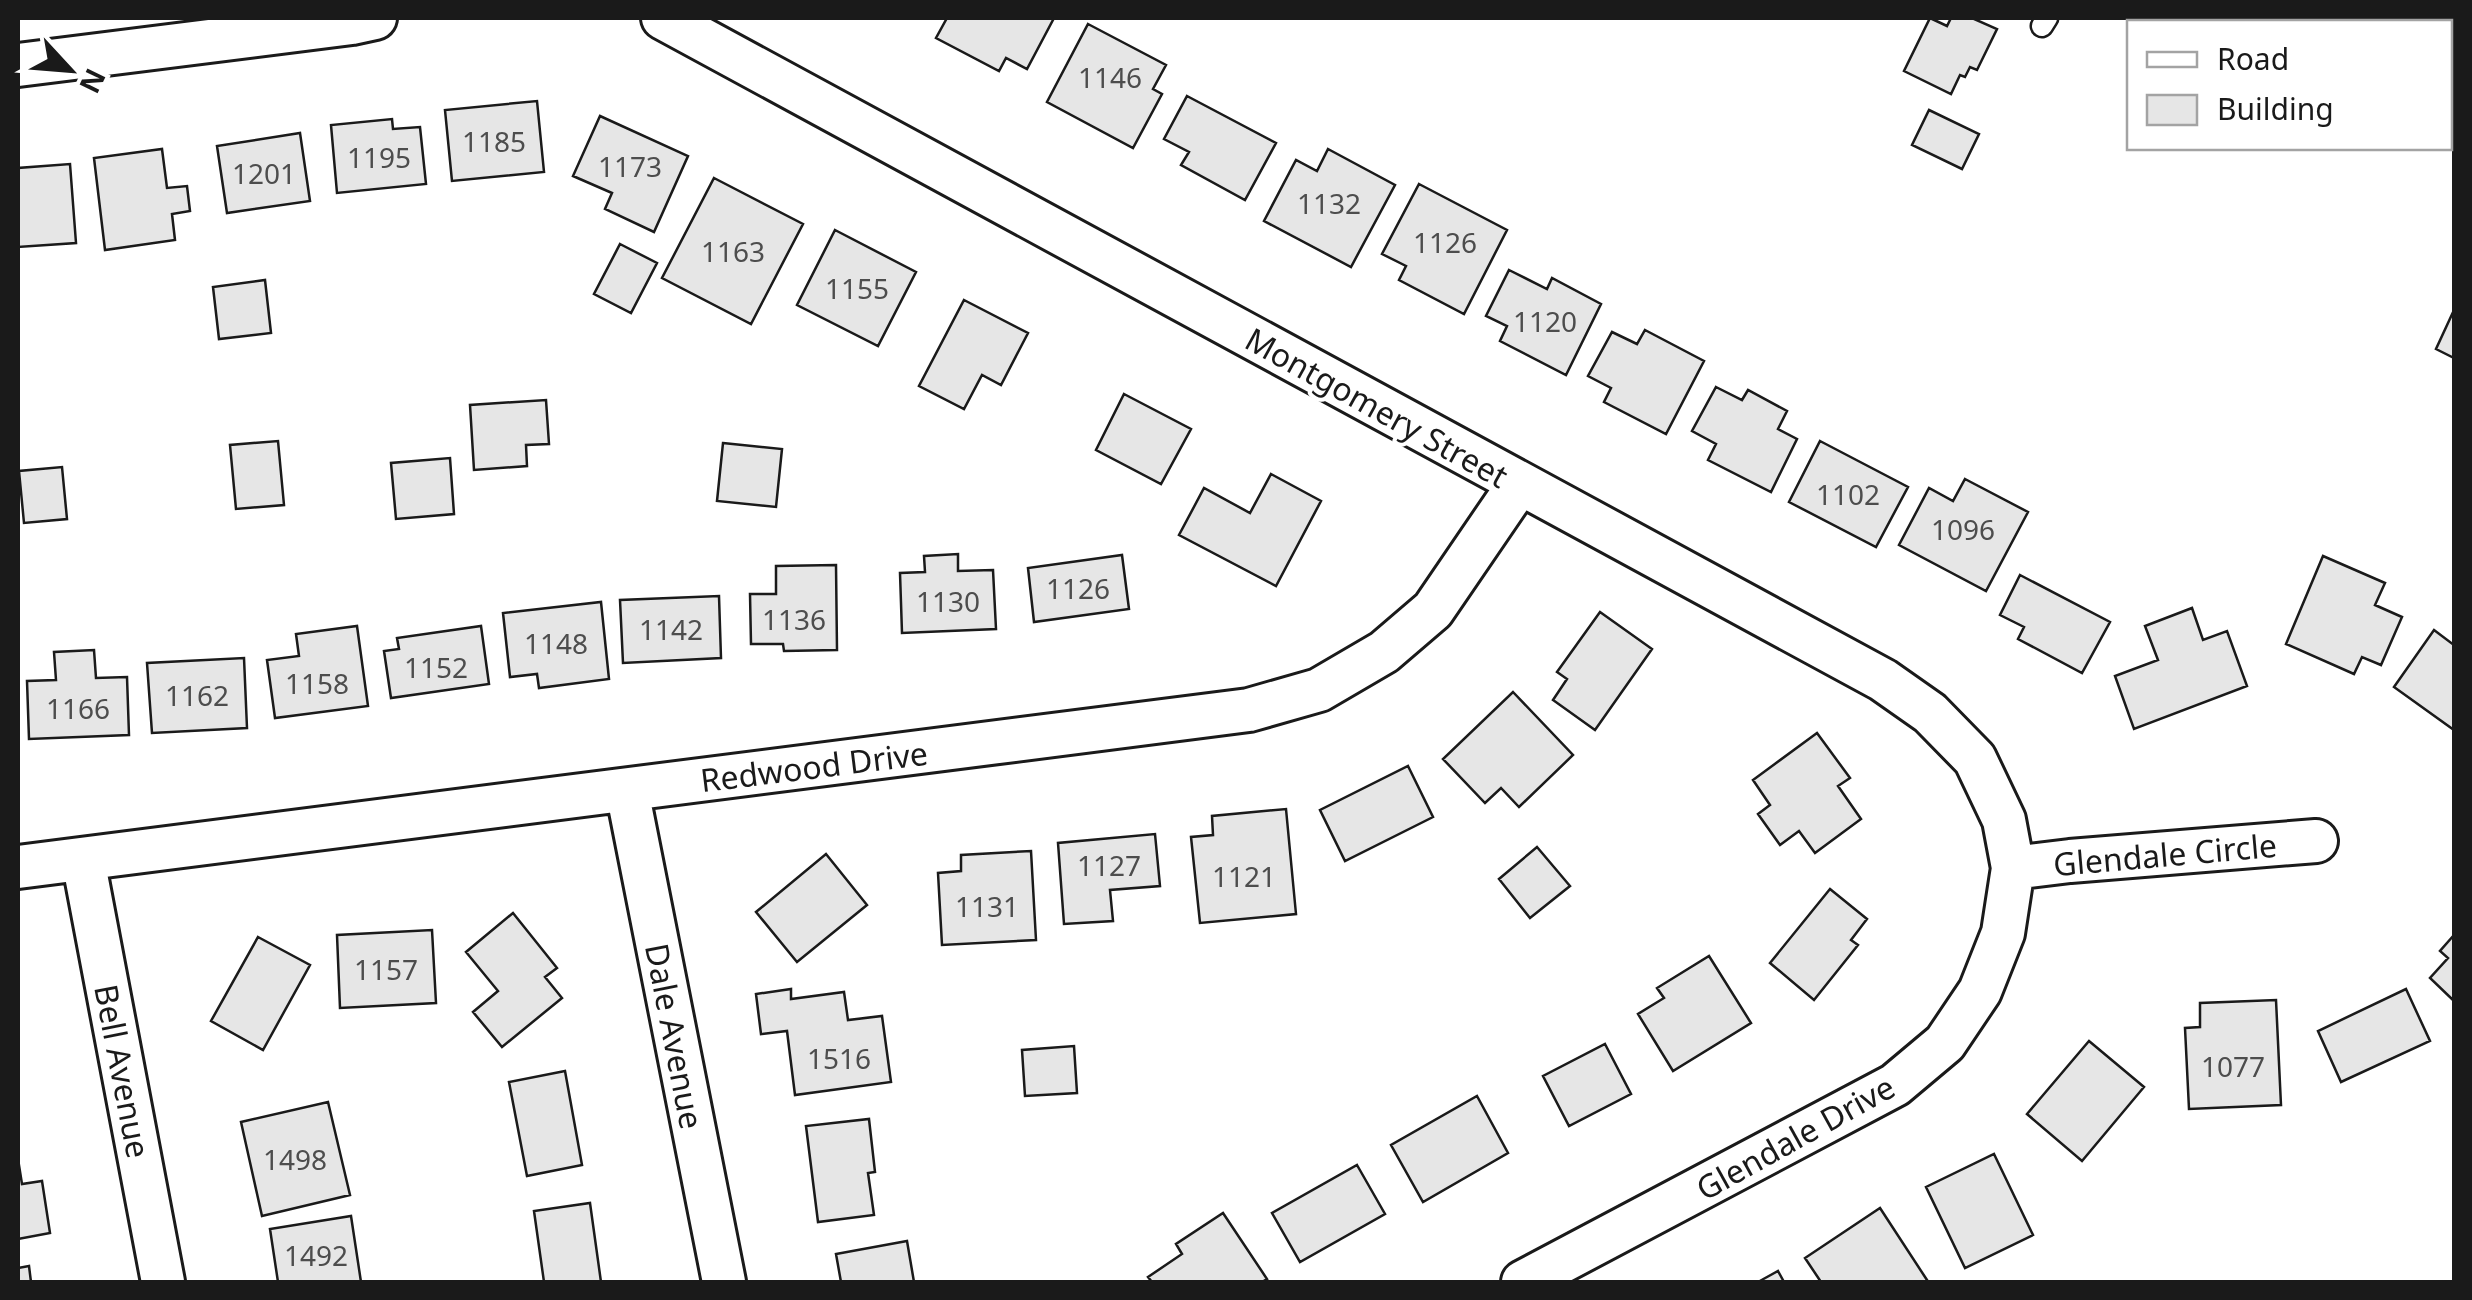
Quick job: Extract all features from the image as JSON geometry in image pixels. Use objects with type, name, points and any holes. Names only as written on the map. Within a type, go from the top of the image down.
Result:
[{"type":"street","points":[[18,65],[375,18]]},
{"type":"street","name":"Montgomery Street","points":[[662,18],[1883,680],[1930,713],[1974,758],[2008,832],[2013,868]]},
{"type":"street","name":"Redwood Drive","points":[[18,867],[1249,710],[1319,690],[1384,652],[1433,610],[1518,484]]},
{"type":"street","name":"Dale Avenue","points":[[627,790],[724,1282]]},
{"type":"street","name":"Glendale Circle","points":[[2013,868],[2316,841]]},
{"type":"street","name":"Bell Avenue","points":[[83,859],[163,1282]]},
{"type":"street","name":"Glendale Drive","points":[[1523,1282],[1895,1085],[1944,1043],[1980,991],[2003,934],[2013,868]]},
{"type":"building","points":[[947,18],[1054,18],[1027,69],[1006,58],[999,71],[936,38]]},
{"type":"building","points":[[1930,18],[1947,26],[1951,18],[1972,18],[1997,29],[1977,70],[1970,67],[1965,77],[1960,75],[1951,94],[1904,71]]},
{"type":"building","points":[[1088,24],[1166,65],[1153,89],[1162,94],[1133,148],[1047,102]]},
{"type":"building","points":[[1187,96],[1276,143],[1245,200],[1181,165],[1189,152],[1164,139]]},
{"type":"building","points":[[537,101],[544,172],[452,181],[445,110]]},
{"type":"building","points":[[1929,110],[1979,134],[1962,169],[1912,145]]},
{"type":"building","points":[[600,116],[688,156],[654,232],[605,209],[612,193],[573,176]]},
{"type":"building","points":[[392,119],[393,129],[420,127],[426,184],[337,193],[331,125]]},
{"type":"building","points":[[300,133],[310,201],[227,213],[217,146]]},
{"type":"building","points":[[162,149],[167,188],[187,186],[190,211],[172,214],[175,240],[105,250],[94,158]]},
{"type":"building","points":[[1328,149],[1395,185],[1351,267],[1264,221],[1296,160],[1317,171]]},
{"type":"building","points":[[70,164],[76,243],[18,247],[18,168]]},
{"type":"building","points":[[714,178],[803,224],[751,324],[662,278]]},
{"type":"building","points":[[1419,184],[1507,230],[1464,314],[1399,280],[1406,266],[1382,254]]},
{"type":"building","points":[[835,230],[916,272],[878,346],[797,305]]},
{"type":"building","points":[[620,244],[657,263],[631,313],[594,294]]},
{"type":"building","points":[[1509,270],[1547,289],[1552,278],[1601,304],[1566,375],[1500,341],[1507,326],[1486,316]]},
{"type":"building","points":[[265,280],[271,333],[219,339],[213,287]]},
{"type":"building","points":[[964,300],[1028,333],[1001,385],[982,375],[964,409],[919,386]]},
{"type":"building","points":[[2454,310],[2454,358],[2436,349]]},
{"type":"building","points":[[1645,330],[1704,361],[1666,434],[1604,402],[1611,388],[1588,376],[1612,332],[1637,344]]},
{"type":"building","points":[[1716,387],[1742,400],[1748,390],[1787,411],[1778,429],[1797,439],[1771,492],[1708,460],[1716,444],[1692,431]]},
{"type":"building","points":[[1124,394],[1191,429],[1161,484],[1096,450]]},
{"type":"building","points":[[546,400],[549,444],[526,445],[527,466],[474,470],[470,405]]},
{"type":"building","points":[[278,441],[284,505],[236,509],[230,445]]},
{"type":"building","points":[[1820,441],[1908,487],[1876,547],[1789,502]]},
{"type":"building","points":[[723,443],[782,449],[776,507],[717,501]]},
{"type":"building","points":[[450,458],[454,514],[396,519],[391,463]]},
{"type":"building","points":[[62,467],[67,519],[24,523],[19,471]]},
{"type":"building","points":[[1271,474],[1321,501],[1276,586],[1179,535],[1204,488],[1250,513]]},
{"type":"building","points":[[1965,479],[2028,512],[1986,591],[1899,545],[1929,488],[1953,501]]},
{"type":"building","points":[[958,554],[958,571],[993,570],[996,629],[902,633],[900,573],[925,572],[924,556]]},
{"type":"building","points":[[1122,555],[1129,609],[1034,622],[1028,568]]},
{"type":"building","points":[[2323,556],[2385,583],[2375,605],[2402,617],[2381,665],[2362,657],[2354,674],[2286,644]]},
{"type":"building","points":[[836,565],[837,650],[784,651],[783,644],[751,644],[750,594],[776,594],[776,566]]},
{"type":"building","points":[[2020,575],[2110,622],[2082,673],[2018,639],[2024,627],[2000,615]]},
{"type":"building","points":[[719,596],[721,658],[623,663],[620,600]]},
{"type":"building","points":[[601,602],[609,679],[539,688],[537,674],[510,677],[503,613]]},
{"type":"building","points":[[2192,608],[2203,640],[2227,631],[2247,686],[2134,729],[2115,676],[2158,660],[2145,626]]},
{"type":"building","points":[[1600,612],[1652,649],[1595,730],[1553,700],[1567,679],[1557,672]]},
{"type":"building","points":[[357,626],[368,706],[275,718],[267,660],[299,656],[296,634]]},
{"type":"building","points":[[481,626],[489,684],[391,698],[384,651],[399,649],[397,638]]},
{"type":"building","points":[[2434,630],[2454,645],[2454,730],[2394,687]]},
{"type":"building","points":[[94,650],[96,678],[127,677],[129,735],[29,739],[27,681],[56,680],[54,652]]},
{"type":"building","points":[[244,658],[247,728],[152,733],[147,663]]},
{"type":"building","points":[[1513,692],[1573,755],[1519,807],[1501,788],[1485,803],[1443,759]]},
{"type":"building","points":[[1817,733],[1850,778],[1838,786],[1861,819],[1815,853],[1799,831],[1780,845],[1758,814],[1770,805],[1753,780]]},
{"type":"building","points":[[1408,766],[1433,817],[1345,861],[1320,810]]},
{"type":"building","points":[[1286,809],[1296,914],[1200,923],[1191,837],[1213,835],[1212,816]]},
{"type":"building","points":[[1155,834],[1160,886],[1110,890],[1113,921],[1064,924],[1058,843]]},
{"type":"building","points":[[1537,847],[1570,886],[1530,918],[1499,879]]},
{"type":"building","points":[[1031,851],[1036,940],[942,945],[938,873],[961,871],[961,855]]},
{"type":"building","points":[[826,854],[867,905],[797,962],[756,912]]},
{"type":"building","points":[[1830,889],[1867,919],[1851,940],[1858,945],[1814,1000],[1770,963]]},
{"type":"building","points":[[513,913],[557,968],[545,977],[562,998],[502,1047],[473,1012],[498,991],[466,952]]},
{"type":"building","points":[[432,930],[436,1003],[340,1008],[337,935]]},
{"type":"building","points":[[2454,935],[2454,1001],[2430,978],[2448,958],[2440,951]]},
{"type":"building","points":[[258,937],[310,965],[263,1050],[211,1021]]},
{"type":"building","points":[[1709,956],[1751,1023],[1673,1071],[1638,1014],[1664,998],[1657,988]]},
{"type":"building","points":[[791,989],[791,999],[844,992],[848,1020],[882,1016],[891,1082],[795,1095],[787,1031],[761,1034],[756,994]]},
{"type":"building","points":[[2406,989],[2430,1041],[2341,1082],[2318,1031]]},
{"type":"building","points":[[2276,1000],[2281,1105],[2189,1109],[2185,1028],[2200,1027],[2200,1003]]},
{"type":"building","points":[[2089,1041],[2144,1087],[2082,1161],[2027,1114]]},
{"type":"building","points":[[1605,1044],[1631,1094],[1569,1126],[1543,1076]]},
{"type":"building","points":[[1074,1046],[1077,1093],[1025,1096],[1022,1050]]},
{"type":"building","points":[[565,1071],[582,1165],[527,1176],[509,1082]]},
{"type":"building","points":[[1477,1096],[1508,1153],[1423,1202],[1391,1145]]},
{"type":"building","points":[[328,1102],[350,1195],[262,1216],[241,1122]]},
{"type":"building","points":[[869,1119],[875,1172],[868,1173],[874,1215],[818,1222],[806,1126]]},
{"type":"building","points":[[1994,1154],[2033,1235],[1965,1268],[1926,1187]]},
{"type":"building","points":[[18,1159],[22,1184],[42,1181],[50,1233],[18,1239]]},
{"type":"building","points":[[1357,1165],[1385,1214],[1300,1262],[1272,1213]]},
{"type":"building","points":[[590,1203],[601,1282],[544,1282],[534,1211]]},
{"type":"building","points":[[1880,1208],[1927,1280],[1821,1282],[1805,1258]]},
{"type":"building","points":[[1223,1213],[1267,1279],[1152,1282],[1148,1277],[1182,1254],[1176,1244]]},
{"type":"building","points":[[351,1216],[361,1282],[278,1282],[270,1229]]},
{"type":"building","points":[[907,1241],[914,1282],[841,1282],[836,1254]]},
{"type":"building","points":[[29,1266],[31,1282],[18,1282],[18,1268]]},
{"type":"building","points":[[1778,1271],[1784,1282],[1758,1282]]}]
